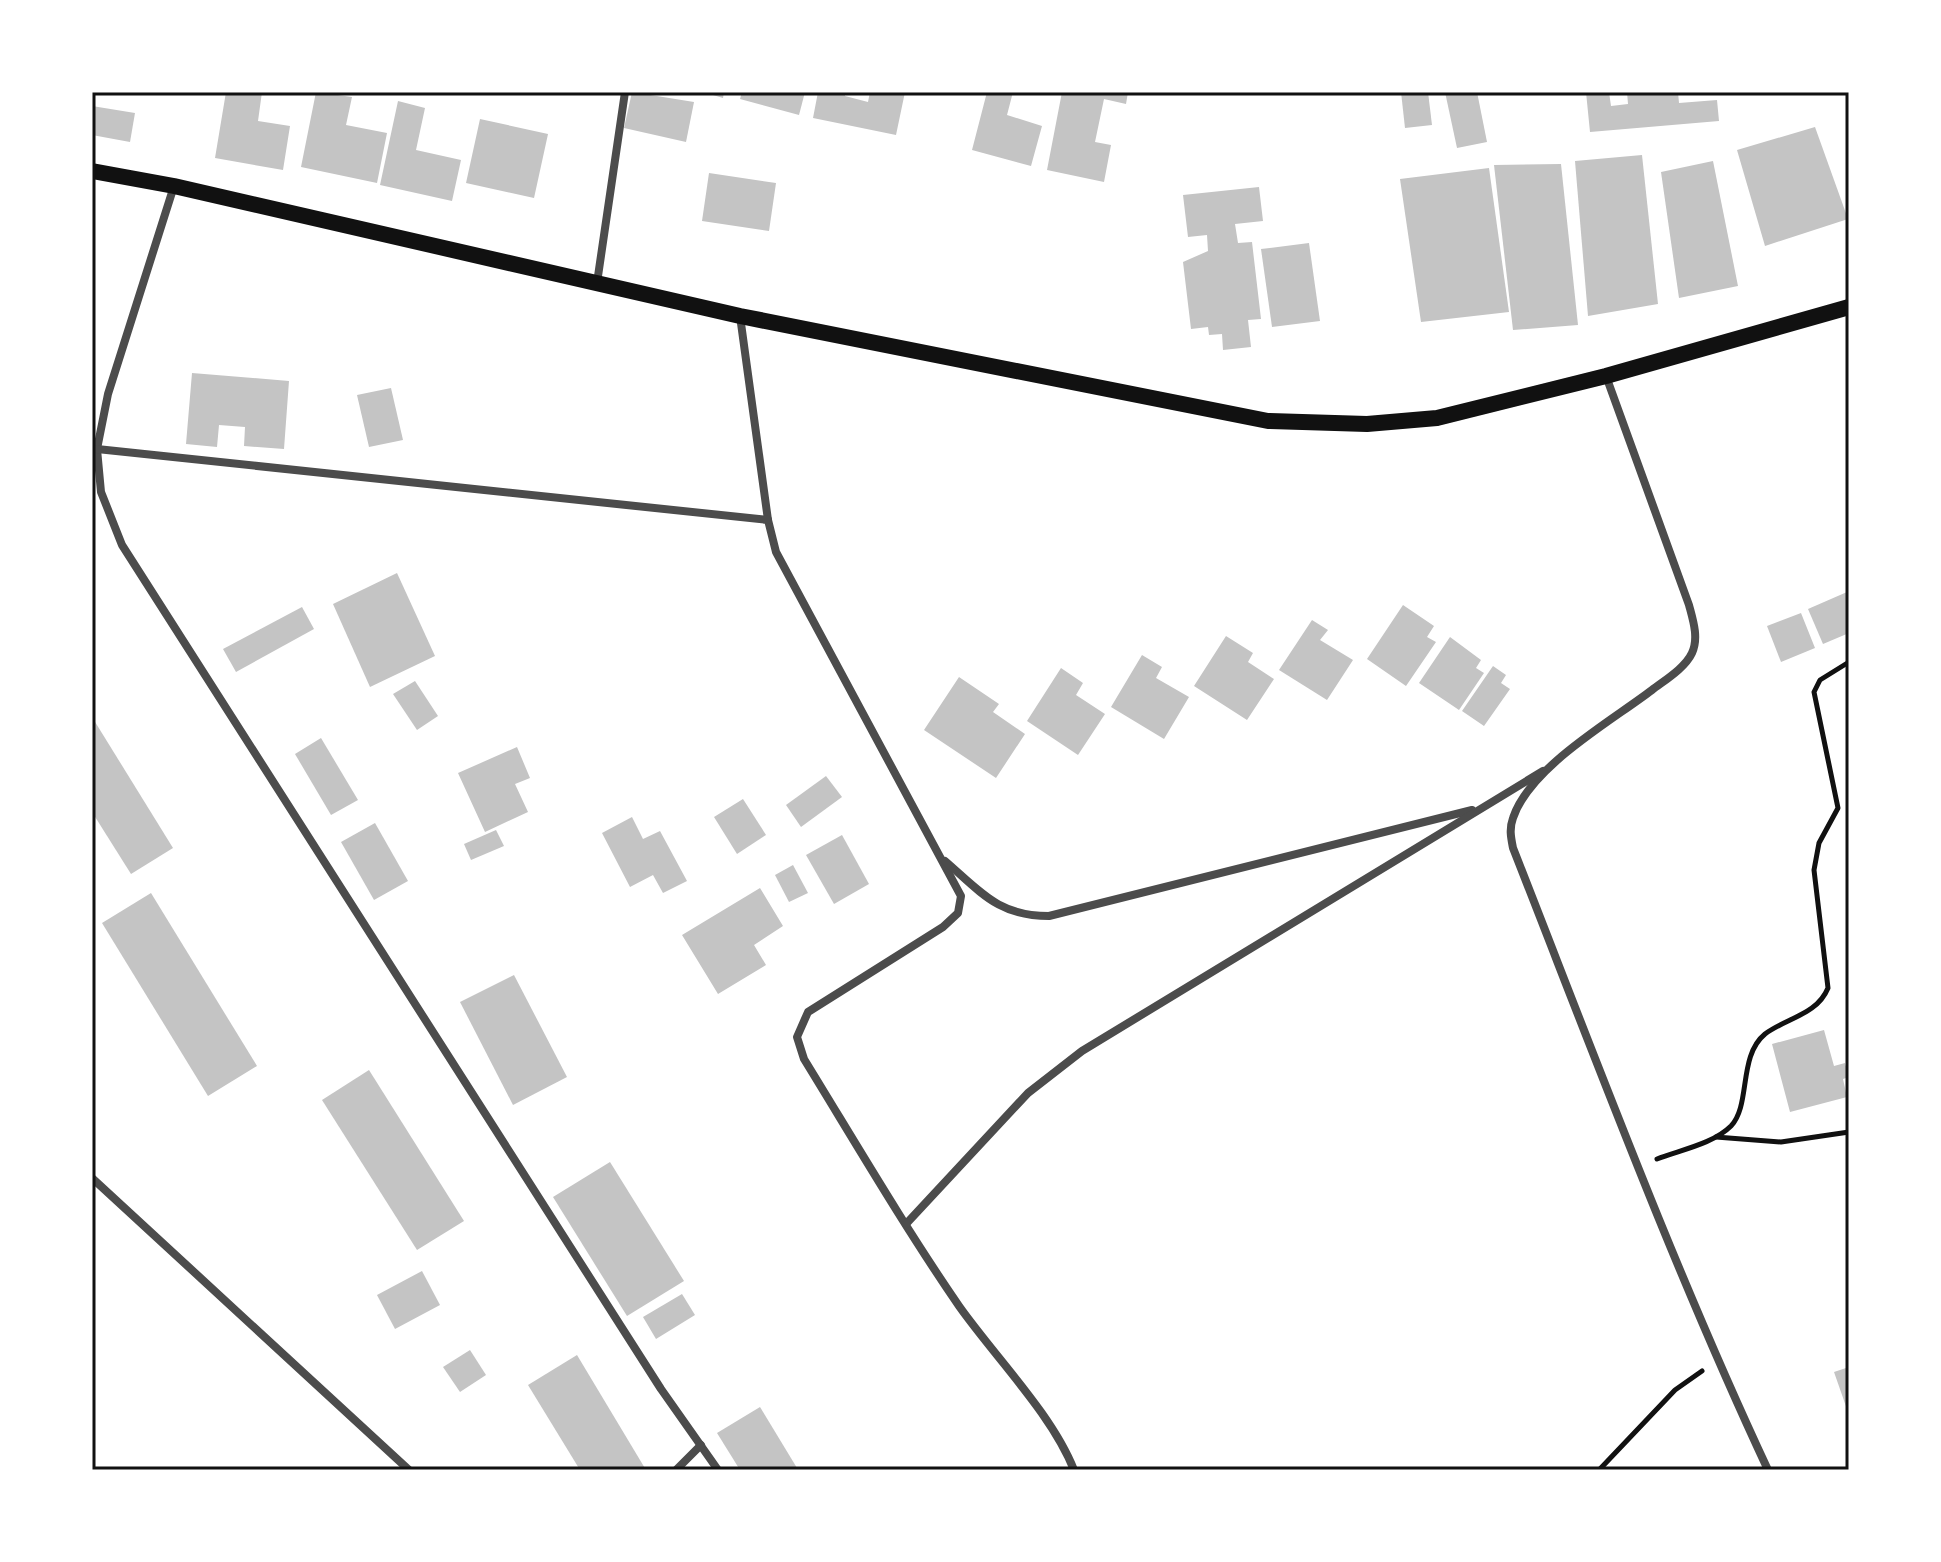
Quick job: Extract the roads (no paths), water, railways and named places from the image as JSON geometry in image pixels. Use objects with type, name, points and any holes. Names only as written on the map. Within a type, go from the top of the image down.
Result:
[{"type":"main road","points":[[92,171],[174,186],[740,316],[1268,421],[1367,424],[1437,418],[1606,376],[1849,307]]},
{"type":"street","points":[[597,284],[625,92]]},
{"type":"street","points":[[174,186],[108,394],[97,449],[101,492],[122,545],[661,1389],[718,1470]]},
{"type":"street","points":[[740,316],[768,520],[789,579],[961,896],[958,913],[943,927],[808,1012],[797,1037],[804,1059],[906,1224],[1001,1364],[1063,1442],[1074,1470]]},
{"type":"street","points":[[906,1224],[1028,1093],[1082,1051],[1553,764],[1674,673],[1692,654],[1696,633],[1689,605],[1606,376]]},
{"type":"street","points":[[97,449],[768,520]]},
{"type":"street","points":[[92,480],[97,469]]},
{"type":"street","points":[[1553,764],[1531,787],[1513,817],[1513,848],[1718,1363],[1768,1470]]},
{"type":"street","points":[[942,858],[997,906],[1023,916],[1049,916],[1481,808]]},
{"type":"street","points":[[92,1178],[409,1470]]},
{"type":"street","points":[[676,1470],[701,1445]]}]
